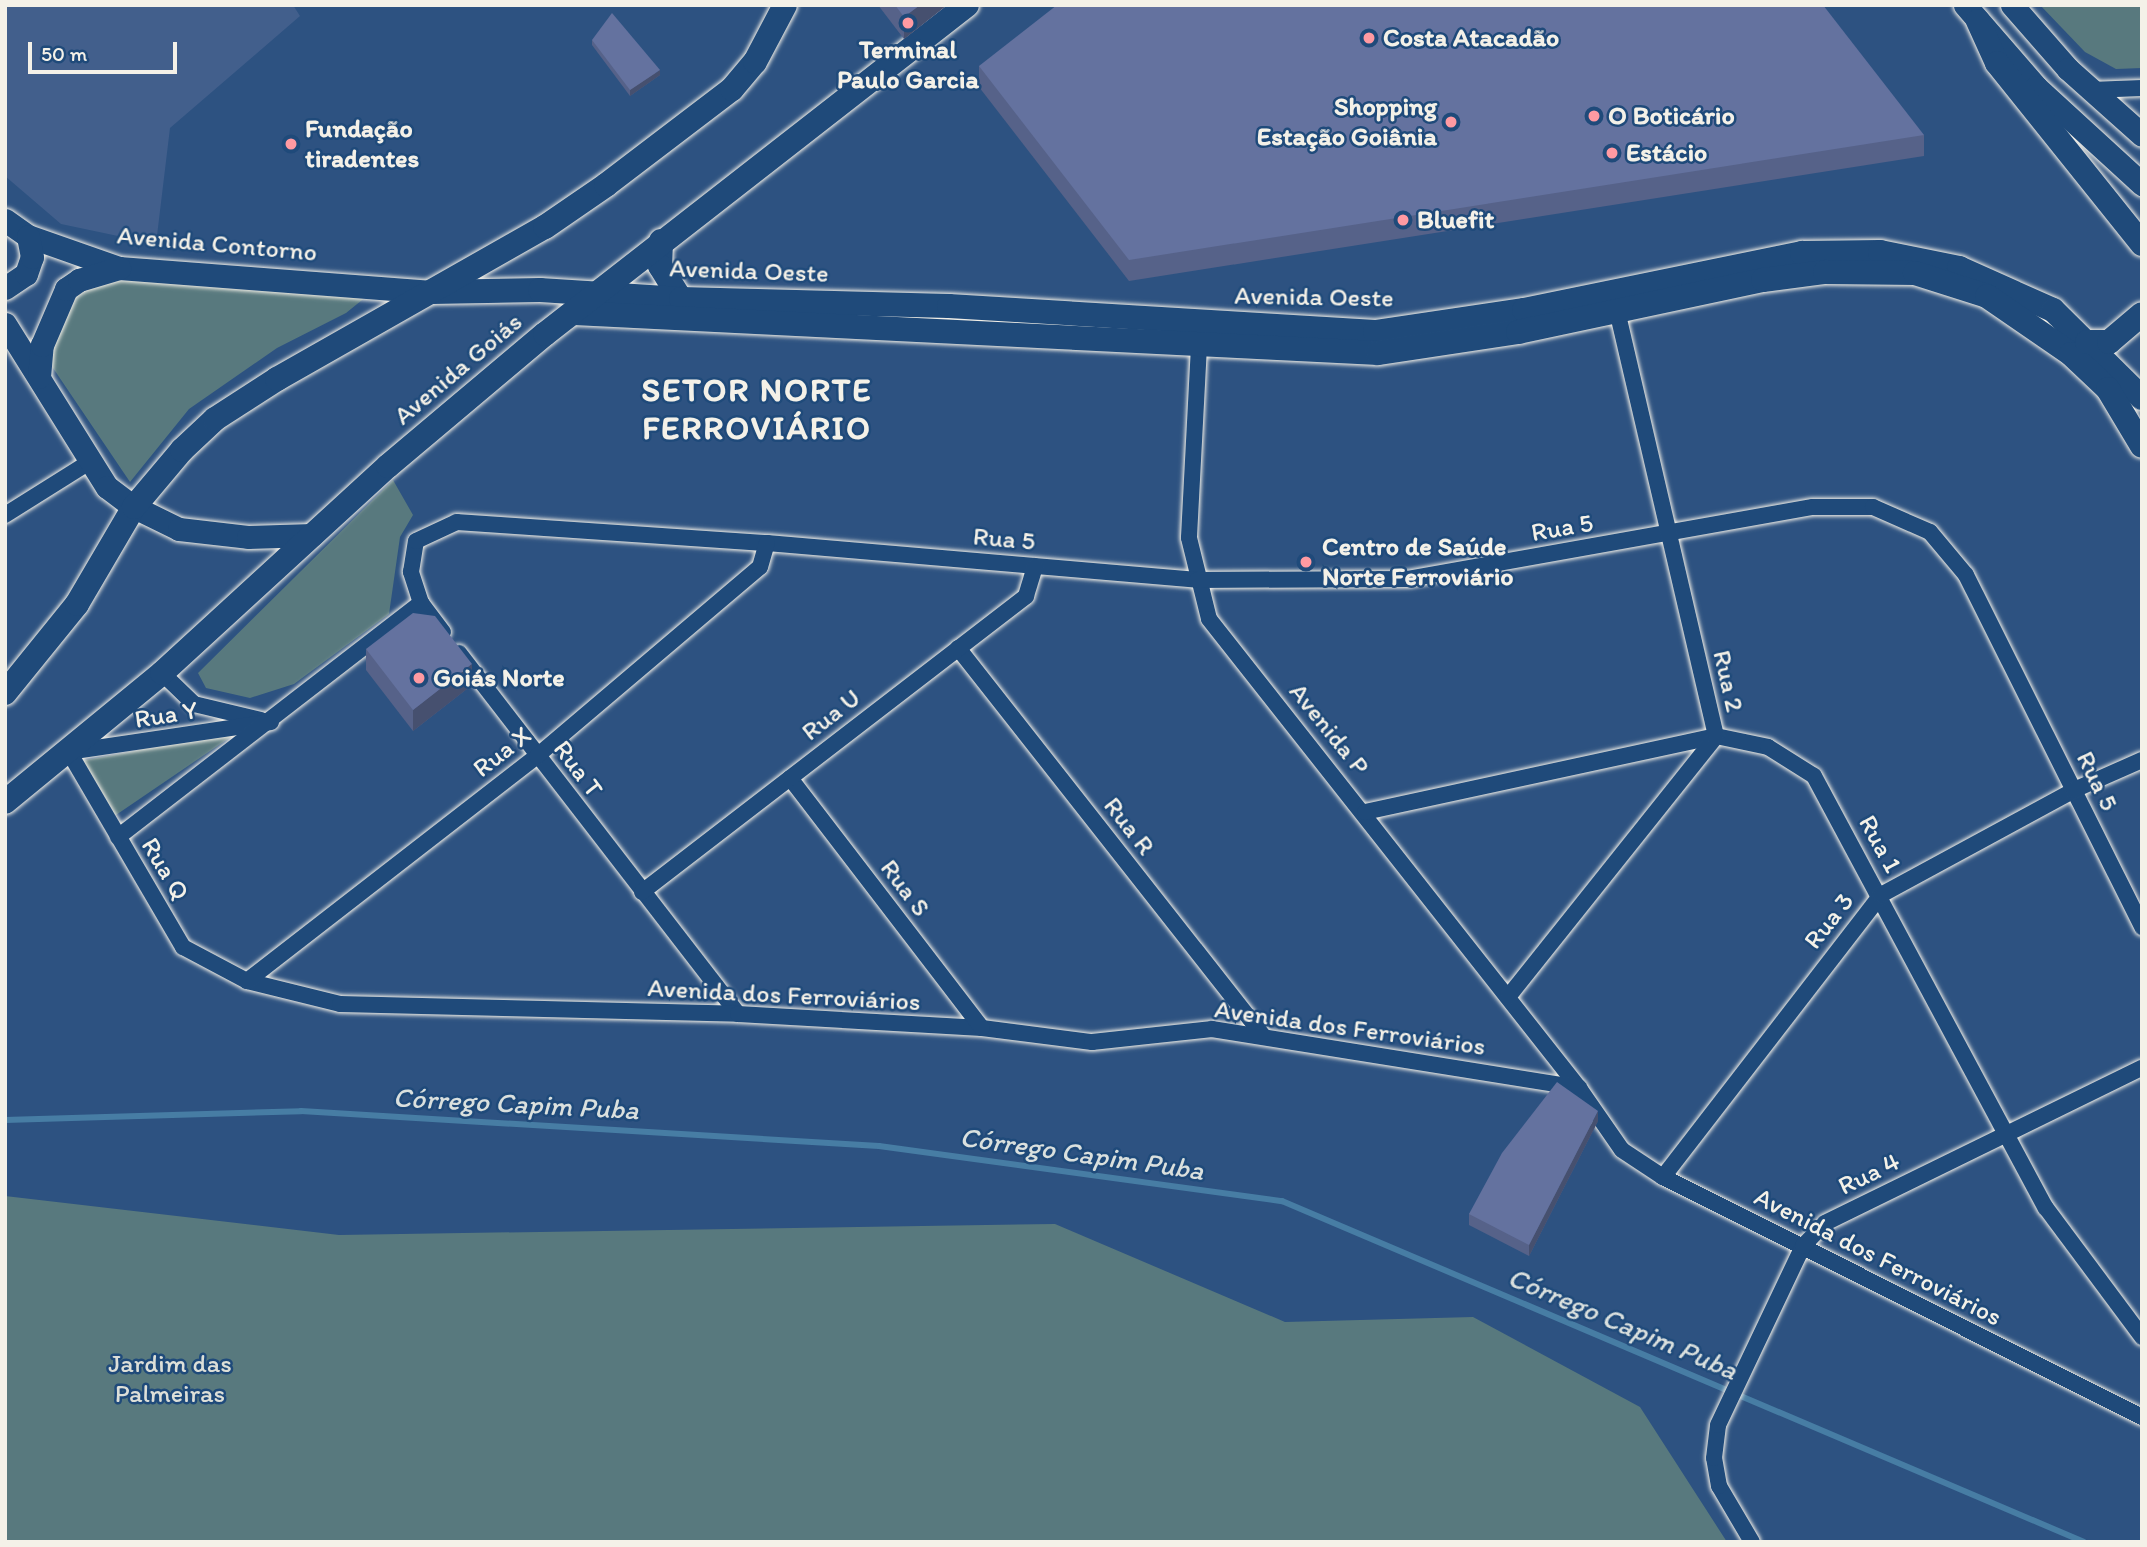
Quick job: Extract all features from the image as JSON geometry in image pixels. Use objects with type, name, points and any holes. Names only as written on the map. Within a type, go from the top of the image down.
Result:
[{"type":"main road","points":[[5,693],[77,604],[134,507],[182,450],[215,419],[545,227],[732,89],[755,62],[785,5]]},
{"type":"main road","name":"Avenida Goiás","points":[[5,802],[162,673],[312,535],[574,313],[602,294],[661,241],[967,5]]},
{"type":"main road","points":[[2012,5],[2091,90],[2142,135]]},
{"type":"main road","points":[[1971,13],[2036,87],[2142,184]]},
{"type":"main road","points":[[1971,13],[1997,63],[2142,244]]},
{"type":"main road","name":"Avenida Contorno","points":[[5,220],[28,236],[118,268],[432,292]]},
{"type":"main road","points":[[5,288],[26,274],[32,257],[28,236]]},
{"type":"main road","points":[[661,241],[660,266],[681,299]]},
{"type":"main road","name":"Avenida Oeste","points":[[432,292],[602,294],[681,299],[949,306],[1375,332],[1524,310],[1758,261],[1845,250],[1917,258],[1993,279],[2053,310],[2135,393],[2142,446]]},
{"type":"main road","points":[[40,377],[42,345],[66,289],[79,280],[118,268]]},
{"type":"main road","name":"Avenida Oeste","points":[[574,313],[1378,353],[1440,346],[1763,280],[1825,272],[1915,273],[1987,296],[2033,325],[2090,371],[2135,393]]},
{"type":"main road","points":[[2087,342],[2109,342],[2142,314]]},
{"type":"main road","points":[[5,324],[107,487],[134,507],[179,528],[248,537],[312,535]]},
{"type":"street","points":[[2091,90],[2142,88]]},
{"type":"street","name":"Rua 2","points":[[1508,997],[1716,736],[1617,311]]},
{"type":"street","name":"Avenida P","points":[[1199,346],[1189,538],[1196,580],[1209,619],[1365,812],[1579,1088]]},
{"type":"street","points":[[5,515],[91,461]]},
{"type":"street","name":"Rua 5","points":[[416,541],[457,522],[767,543],[1196,580],[1408,579],[1813,508],[1873,507],[1930,533],[1966,575],[2142,927]]},
{"type":"street","name":"Rua T","points":[[416,541],[411,572],[421,603],[738,1014]]},
{"type":"street","name":"Rua X","points":[[247,981],[537,756],[760,567],[767,543]]},
{"type":"street","name":"Rua U","points":[[642,892],[1026,596],[1035,566]]},
{"type":"street","name":"Rua Y","points":[[118,837],[271,722],[421,603]]},
{"type":"street","name":"Rua R","points":[[958,649],[1262,1035]]},
{"type":"street","name":"Rua Y","points":[[162,673],[194,704],[271,722]]},
{"type":"street","name":"Rua Y","points":[[69,752],[271,722]]},
{"type":"street","name":"Rua 1","points":[[1365,812],[1716,736],[1768,747],[1814,776],[1881,895],[2006,1135],[2053,1219],[2142,1337]]},
{"type":"street","name":"Rua Q","points":[[69,752],[183,947],[247,981]]},
{"type":"street","name":"Rua 3","points":[[1663,1177],[1881,895],[2074,790],[2142,760]]},
{"type":"street","name":"Rua S","points":[[790,778],[982,1028]]},
{"type":"street","name":"Avenida dos Ferroviários","points":[[247,981],[340,1004],[738,1014],[982,1028],[1092,1042],[1212,1029],[1579,1088],[1622,1150],[1663,1177],[2140,1412]]},
{"type":"street","name":"Rua 4","points":[[1752,1542],[1719,1486],[1714,1458],[1718,1425],[1803,1246],[1825,1223],[2142,1068]]},
{"type":"shaded area","points":[[5,5],[293,5],[300,16],[170,128],[156,244],[61,224],[5,176]]},
{"type":"green space","points":[[2040,5],[2142,5],[2142,68],[2116,69],[2085,52]]},
{"type":"green space","points":[[107,276],[372,292],[346,313],[277,348],[189,409],[130,482],[53,368],[48,349],[70,296]]},
{"type":"green space","points":[[393,480],[413,515],[400,537],[389,614],[294,684],[250,698],[206,688],[198,673]]},
{"type":"green space","points":[[238,732],[113,817],[80,761]]},
{"type":"green space","name":"Jardim das Palmeiras","points":[[5,1196],[339,1235],[1055,1224],[1285,1322],[1473,1317],[1640,1407],[1727,1542],[5,1542]]},
{"type":"building","points":[[895,5],[920,5],[904,17]]},
{"type":"building","name":"Shopping Estação Goiânia","points":[[1057,5],[1823,5],[1924,135],[1129,260],[979,66]]},
{"type":"building","points":[[612,13],[660,70],[630,90],[592,40]]},
{"type":"building","name":"Goiás Norte","points":[[413,613],[435,616],[472,664],[413,710],[366,649]]},
{"type":"building","points":[[1557,1082],[1598,1111],[1529,1245],[1469,1214],[1502,1153]]},
{"type":"waterway","name":"Córrego Capim Puba","points":[[5,1120],[301,1111],[879,1146],[1282,1201],[2084,1542]]},
{"type":"place","name":"Terminal Paulo Garcia","points":[[908,23]]},
{"type":"place","name":"Costa Atacadão","points":[[1369,38]]},
{"type":"place","name":"O Boticário","points":[[1594,116]]},
{"type":"place","name":"Shopping Estação Goiânia","points":[[1451,122]]},
{"type":"place","name":"Fundação tiradentes","points":[[291,144]]},
{"type":"place","name":"Estácio","points":[[1612,153]]},
{"type":"place","name":"Bluefit","points":[[1403,220]]},
{"type":"place","name":"Centro de Saúde Norte Ferroviário","points":[[1306,562]]},
{"type":"place","name":"Goiás Norte","points":[[419,678]]},
{"type":"district","name":"SETOR NORTE FERROVIÁRIO","points":[[757,409]]}]
